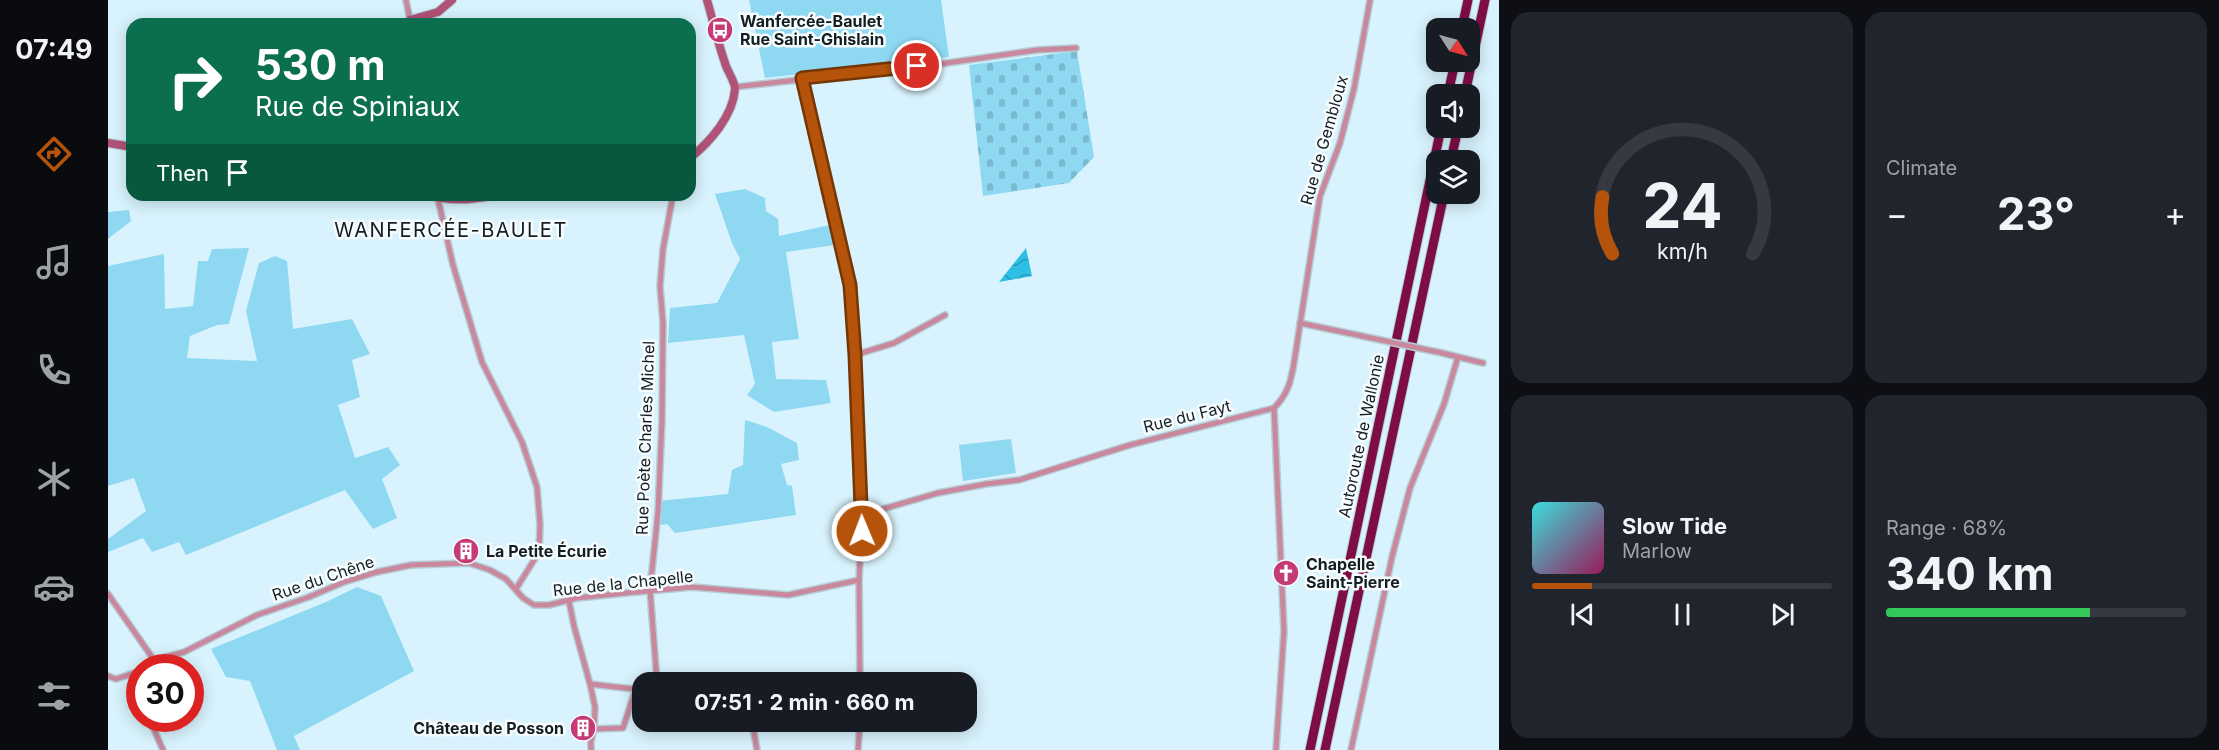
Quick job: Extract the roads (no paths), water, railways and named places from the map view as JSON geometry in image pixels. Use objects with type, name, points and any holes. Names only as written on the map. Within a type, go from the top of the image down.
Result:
[{"type":"highway","points":[[1464,18],[1468,0]]},
{"type":"highway","points":[[1467,84],[1485,0]]},
{"type":"highway","name":"Autoroute de Wallonie","points":[[1310,750],[1439,138]]},
{"type":"highway","name":"Autoroute de Wallonie","points":[[1325,750],[1442,204]]},
{"type":"main road","points":[[422,18],[438,12],[452,0]]},
{"type":"main road","points":[[696,153],[724,120],[730,108],[735,87],[725,64],[707,0]]},
{"type":"main road","points":[[108,143],[126,146]]},
{"type":"street","points":[[406,0],[410,18]]},
{"type":"street","name":"Rue de Gembloux","points":[[1300,323],[1320,195],[1340,144],[1354,89],[1370,0]]},
{"type":"street","points":[[735,87],[940,64],[1037,50],[1076,48]]},
{"type":"street","points":[[802,78],[850,285],[862,515],[859,580],[860,672]]},
{"type":"street","points":[[438,201],[453,265],[482,362],[522,442],[537,487],[540,524],[539,552],[516,589]]},
{"type":"street","name":"Rue Poète Charles Michel","points":[[656,672],[650,590],[658,512],[662,421],[663,323],[660,286],[663,249],[672,201]]},
{"type":"street","points":[[855,355],[894,343],[945,315]]},
{"type":"street","points":[[1276,750],[1284,631],[1274,408],[1283,399],[1290,386],[1300,323],[1483,363]]},
{"type":"street","points":[[1351,750],[1392,557],[1407,500],[1444,404],[1458,357]]},
{"type":"street","name":"Rue du Fayt","points":[[862,515],[938,493],[1019,480],[1131,445],[1274,408]]},
{"type":"street","name":"Rue du Chêne","points":[[176,654],[257,615],[344,582],[411,565],[469,563],[490,570],[516,589]]},
{"type":"street","name":"Rue de la Chapelle","points":[[516,589],[523,598],[534,605],[692,587],[788,595],[859,580]]},
{"type":"street","points":[[108,594],[150,654]]},
{"type":"street","points":[[569,601],[595,707],[591,750]]},
{"type":"street","points":[[108,676],[116,679],[126,676]]},
{"type":"street","points":[[590,684],[632,690]]},
{"type":"street","points":[[594,729],[623,728],[632,707]]},
{"type":"street","points":[[155,732],[163,750]]},
{"type":"street","points":[[754,732],[757,750]]},
{"type":"street","points":[[858,750],[859,732]]},
{"type":"water","points":[[1026,248],[1032,276],[999,282]]},
{"type":"place","name":"Wanfercée-Baulet Rue Saint-Ghislain","points":[[720,30]]},
{"type":"place","name":"La Petite Écurie","points":[[466,551]]},
{"type":"place","name":"Chapelle Saint-Pierre","points":[[1286,573]]},
{"type":"place","name":"Château de Posson","points":[[583,728]]},
{"type":"district","name":"WANFERCÉE-BAULET","points":[[451,230]]}]
